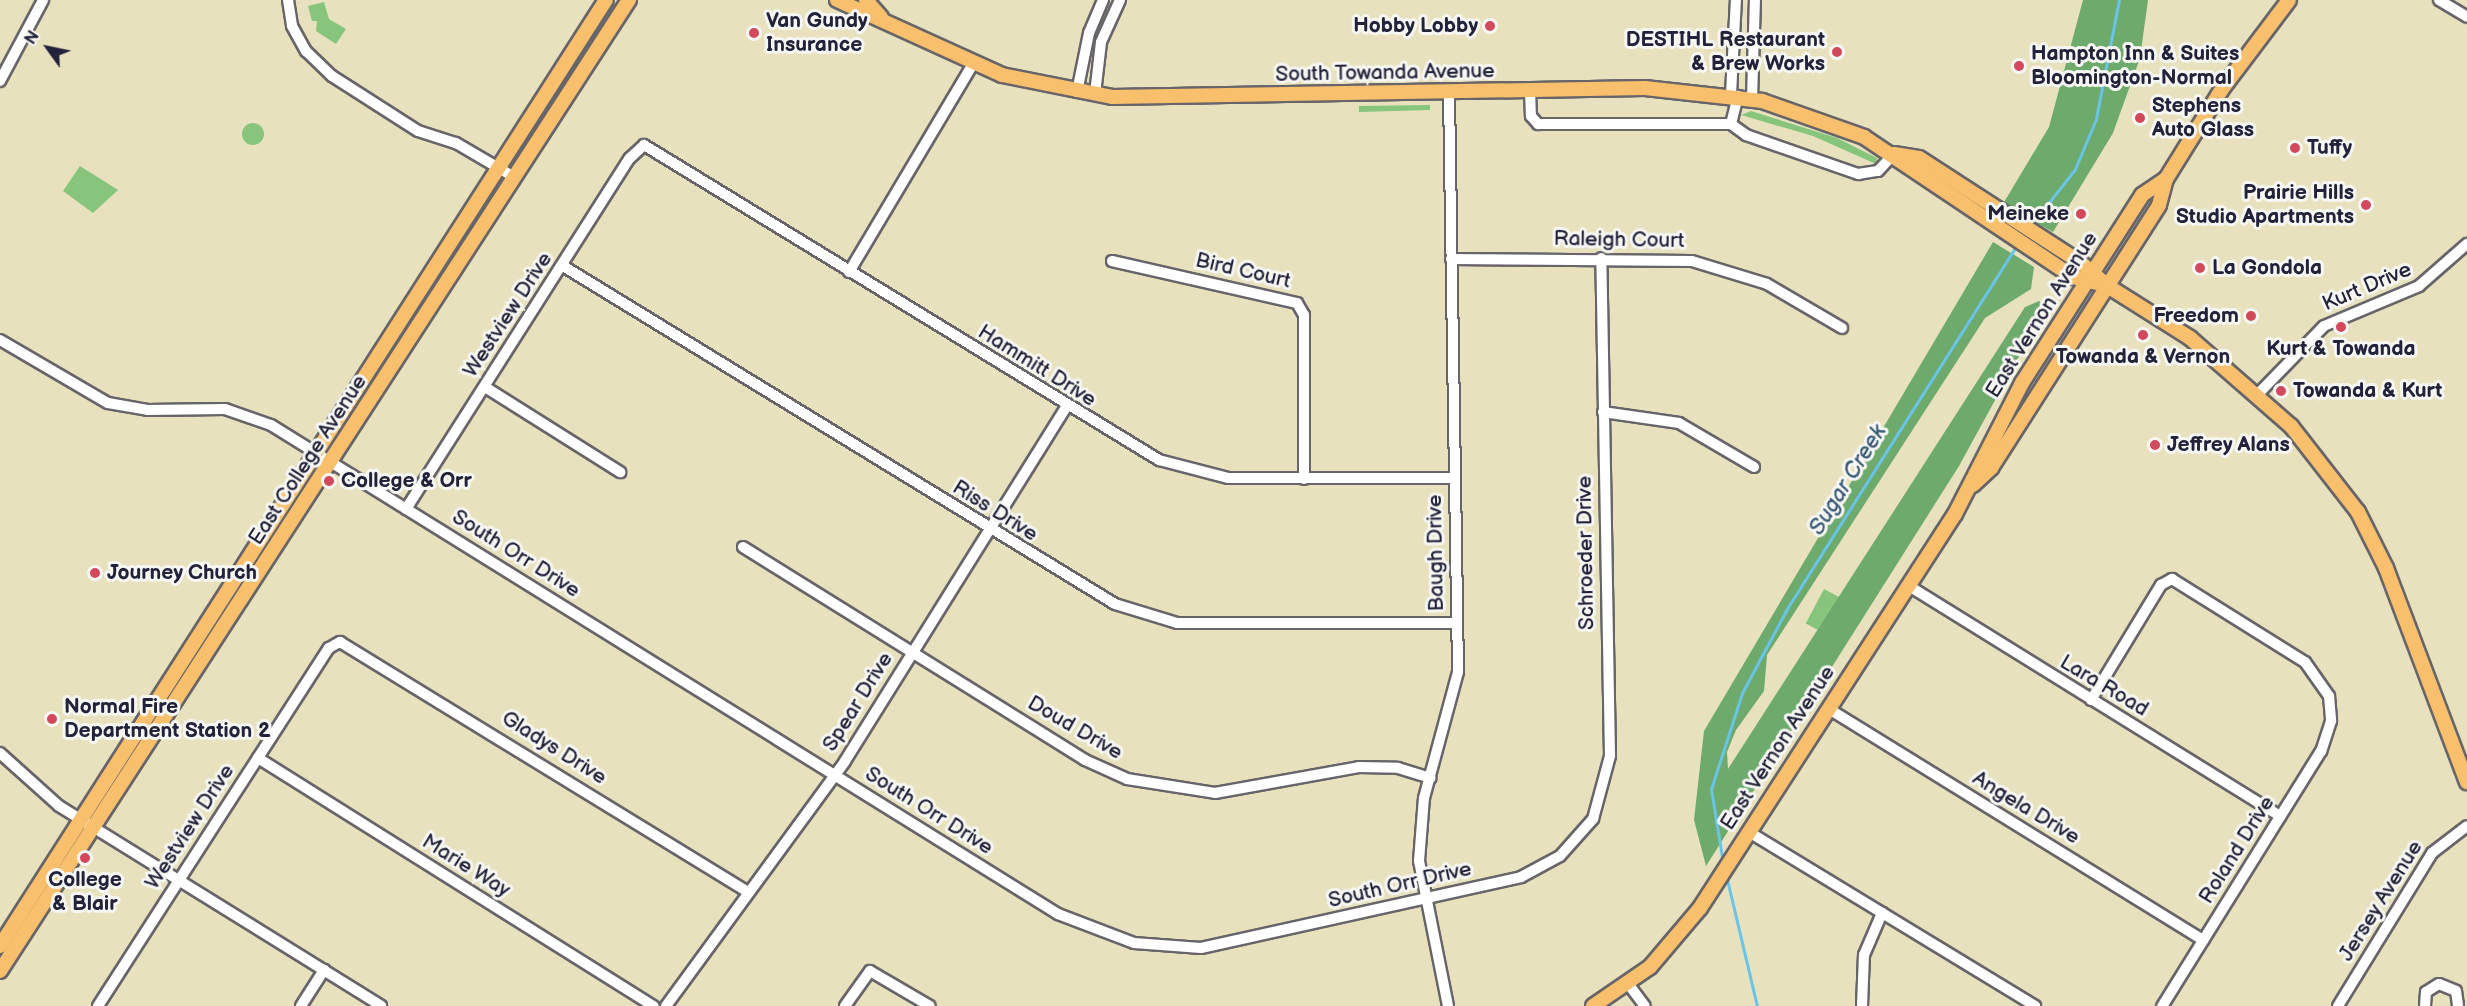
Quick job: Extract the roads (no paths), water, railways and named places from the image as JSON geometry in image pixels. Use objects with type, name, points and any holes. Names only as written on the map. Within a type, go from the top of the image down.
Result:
[{"type":"main road","name":"East College Avenue","points":[[0,946],[606,0]]},
{"type":"main road","name":"East College Avenue","points":[[0,971],[95,830],[629,0]]},
{"type":"main road","name":"South Towanda Avenue","points":[[837,0],[881,17],[973,64],[1077,92],[1095,94],[1162,98],[1671,88],[1734,95],[1814,116],[1894,154],[1919,158],[2047,239],[2090,278]]},
{"type":"main road","name":"South Towanda Avenue","points":[[866,0],[881,17]]},
{"type":"main road","name":"East Vernon Avenue","points":[[1971,487],[1991,468],[2159,205],[2166,179],[2222,89],[2289,0]]},
{"type":"main road","name":"South Towanda Avenue","points":[[1894,154],[1908,172],[2037,254],[2106,285]]},
{"type":"main road","name":"East Vernon Avenue","points":[[1593,1006],[1629,985],[1670,947],[1700,908],[1971,487],[2001,420],[2142,195],[2166,179]]},
{"type":"main road","points":[[2106,285],[2190,338],[2259,393],[2325,464],[2358,513],[2386,568],[2467,782]]},
{"type":"street","points":[[0,81],[44,0]]},
{"type":"street","points":[[288,0],[292,26],[306,51],[332,76],[418,131],[456,143],[514,177]]},
{"type":"street","points":[[1077,92],[1089,33],[1103,0]]},
{"type":"street","points":[[1095,94],[1101,42],[1120,0]]},
{"type":"street","points":[[1731,124],[1734,95],[1736,0]]},
{"type":"street","points":[[1752,99],[1755,0]]},
{"type":"street","points":[[2439,0],[2467,17]]},
{"type":"street","points":[[849,272],[966,85],[973,64]]},
{"type":"street","points":[[1530,90],[1531,116],[1538,124],[1731,124],[1746,135],[1858,174],[1878,171],[1894,154]]},
{"type":"street","name":"Baugh Drive","points":[[1448,1006],[1425,901],[1419,834],[1430,778],[1457,688],[1449,92]]},
{"type":"street","name":"Hammitt Drive","points":[[644,145],[1066,407],[1176,467],[1228,478],[1454,478]]},
{"type":"street","name":"Westview Drive","points":[[406,509],[630,158],[644,145]]},
{"type":"street","name":"Kurt Drive","points":[[2259,393],[2324,326],[2425,283],[2467,244]]},
{"type":"street","name":"Raleigh Court","points":[[1451,259],[1659,257],[1733,270],[1773,286],[1842,328]]},
{"type":"street","name":"Schroeder Drive","points":[[1579,839],[1599,808],[1610,756],[1601,258]]},
{"type":"street","name":"Bird Court","points":[[1112,261],[1297,303],[1304,315],[1304,479]]},
{"type":"street","name":"Riss Drive","points":[[563,266],[1100,598],[1177,623],[1456,623]]},
{"type":"street","name":"South Orr Drive","points":[[0,340],[108,403],[237,411],[315,452],[1058,915],[1134,943],[1184,948],[1234,945],[1425,901],[1521,877],[1550,864],[1579,839]]},
{"type":"street","points":[[485,387],[620,472]]},
{"type":"street","name":"Spear Drive","points":[[666,1006],[835,775],[1066,407]]},
{"type":"street","points":[[1603,412],[1679,423],[1754,467]]},
{"type":"street","name":"Doud Drive","points":[[743,547],[1086,760],[1156,787],[1238,792],[1359,767],[1398,768],[1430,778]]},
{"type":"street","name":"Roland Drive","points":[[2091,700],[2168,579],[2181,579],[2305,662],[2324,683],[2331,709],[2326,742],[2162,1006]]},
{"type":"street","name":"Lara Road","points":[[1909,586],[2280,816]]},
{"type":"street","name":"Westview Drive","points":[[98,1006],[329,648],[338,643]]},
{"type":"street","name":"Gladys Drive","points":[[338,643],[357,647],[748,892]]},
{"type":"street","name":"Angela Drive","points":[[1828,709],[2204,940]]},
{"type":"street","points":[[0,753],[24,780],[95,830],[381,1006]]},
{"type":"street","name":"Marie Way","points":[[258,758],[654,1006]]},
{"type":"street","name":"Jersey Avenue","points":[[2338,1006],[2432,853],[2467,826]]},
{"type":"street","points":[[1748,834],[2035,1006]]},
{"type":"street","points":[[1862,1006],[1864,955],[1882,913]]},
{"type":"street","points":[[301,1006],[324,970]]},
{"type":"street","points":[[845,1006],[868,972],[930,1006]]},
{"type":"street","points":[[2425,1006],[2426,992],[2439,984],[2456,991],[2458,1006]]},
{"type":"street","points":[[1629,985],[1645,1006]]},
{"type":"waterway","name":"Sugar Creek","points":[[2031,225],[2075,169],[2096,119],[2119,0]]},
{"type":"waterway","name":"Sugar Creek","points":[[1723,863],[1711,789],[1742,693],[1788,607],[2017,245]]},
{"type":"waterway","name":"Sugar Creek","points":[[1726,875],[1757,1006]]},
{"type":"place","name":"Hobby Lobby","points":[[1490,26]]},
{"type":"place","name":"Van Gundy Insurance","points":[[754,33]]},
{"type":"place","name":"DESTIHL Restaurant & Brew Works","points":[[1837,52]]},
{"type":"place","name":"Hampton Inn & Suites Bloomington-Normal","points":[[2019,66]]},
{"type":"place","name":"Stephens Auto Glass","points":[[2140,118]]},
{"type":"place","name":"Tuffy","points":[[2295,148]]},
{"type":"place","name":"Prairie Hills Studio Apartments","points":[[2366,205]]},
{"type":"place","name":"Meineke","points":[[2081,214]]},
{"type":"place","name":"La Gondola","points":[[2200,268]]},
{"type":"place","name":"Freedom","points":[[2251,316]]},
{"type":"place","name":"Kurt & Towanda","points":[[2341,327]]},
{"type":"place","name":"Towanda & Vernon","points":[[2143,335]]},
{"type":"place","name":"Towanda & Kurt","points":[[2281,391]]},
{"type":"place","name":"Jeffrey Alans","points":[[2155,445]]},
{"type":"place","name":"College & Orr","points":[[329,481]]},
{"type":"place","name":"Journey Church","points":[[95,573]]},
{"type":"place","name":"Normal Fire Department Station 2","points":[[52,719]]},
{"type":"place","name":"College & Blair","points":[[85,858]]}]
